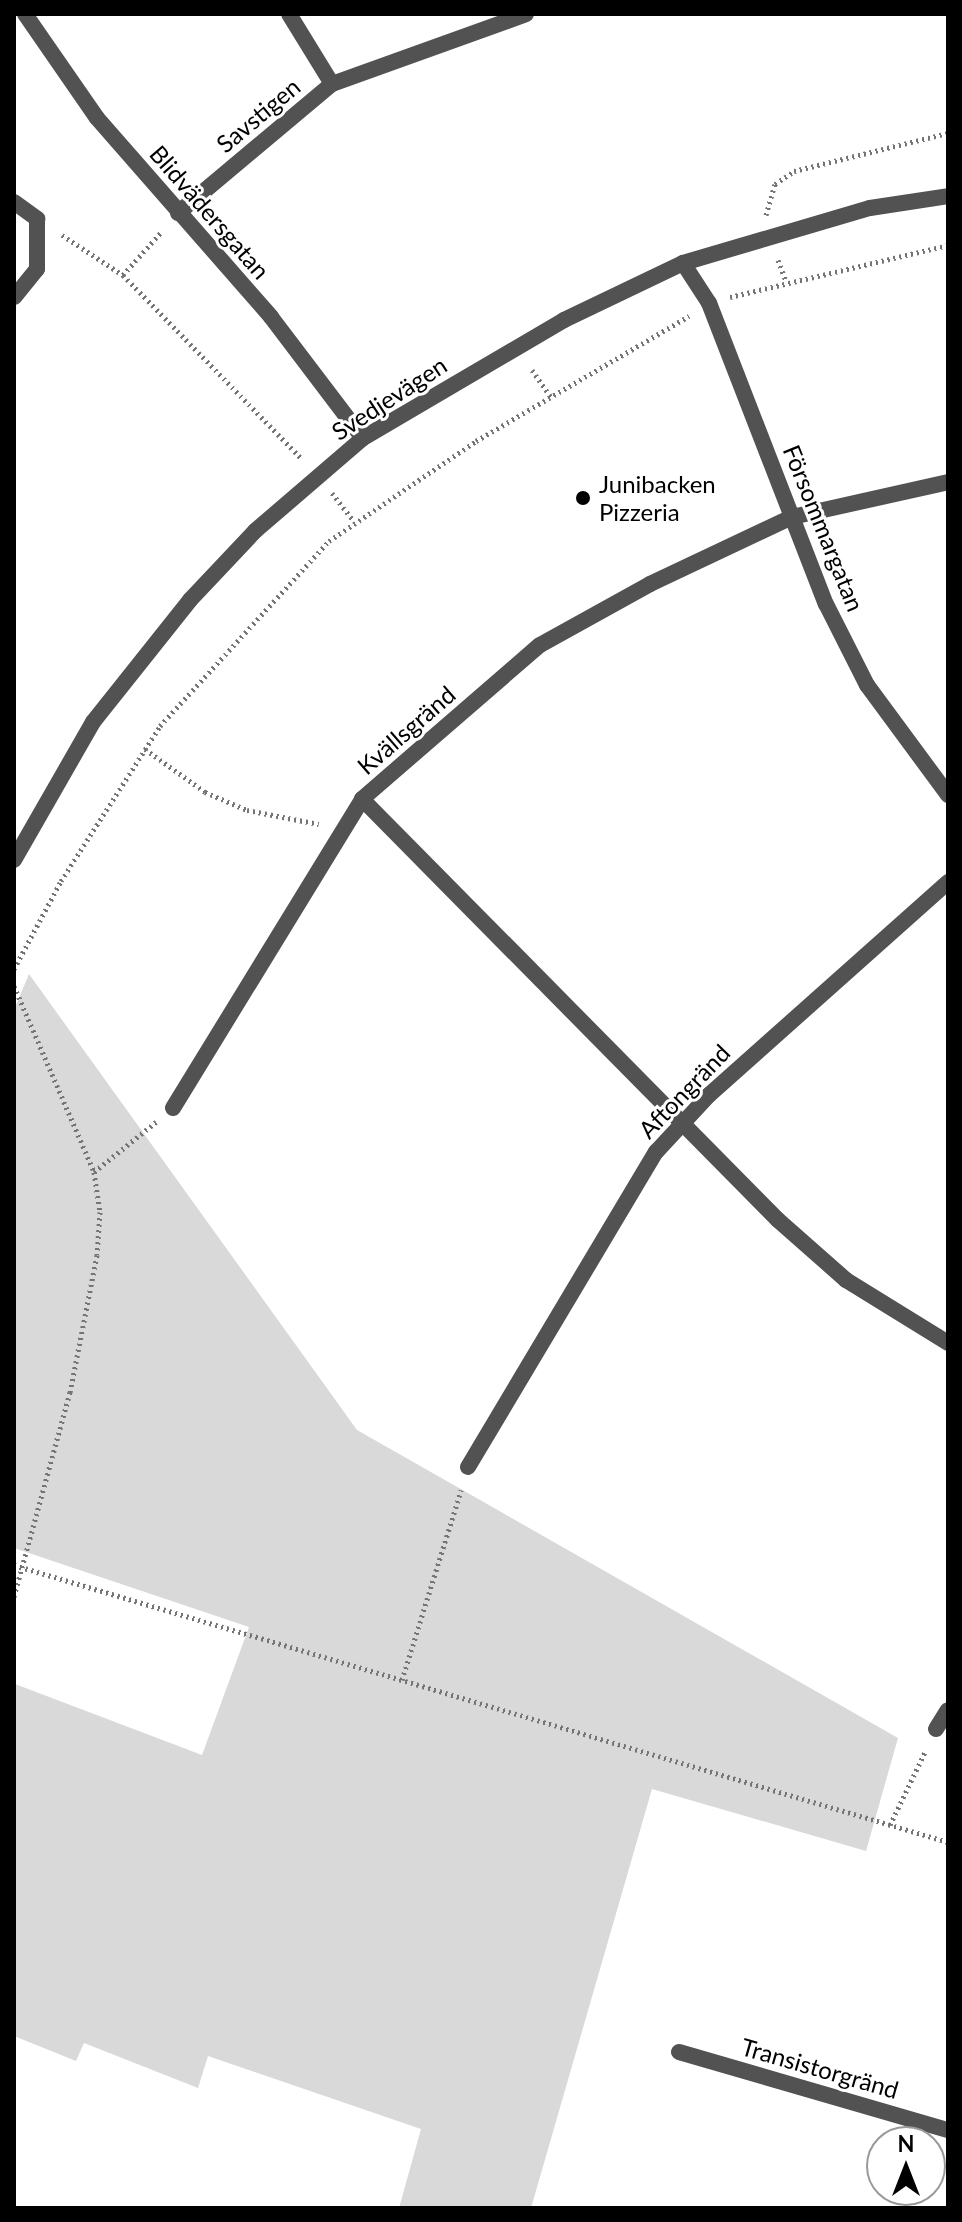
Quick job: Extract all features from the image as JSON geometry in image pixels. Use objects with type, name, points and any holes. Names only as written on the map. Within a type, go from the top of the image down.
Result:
[{"type":"street","name":"Blidvädersgatan","points":[[25,14],[97,118],[271,317],[363,438]]},
{"type":"street","name":"Savstigen","points":[[289,14],[332,84]]},
{"type":"street","name":"Savstigen","points":[[178,213],[332,84],[526,14]]},
{"type":"street","name":"Svedjevägen","points":[[14,860],[93,722],[190,600],[255,531],[363,438],[564,320],[683,263],[870,208],[948,196]]},
{"type":"street","points":[[14,202],[37,219],[37,269],[14,297]]},
{"type":"street","name":"Försommargatan","points":[[683,263],[709,303],[826,604],[867,685],[948,795]]},
{"type":"street","name":"Kvällsgränd","points":[[173,1108],[362,799],[540,645],[650,584],[792,517],[948,482]]},
{"type":"street","points":[[362,799],[682,1123],[846,1280],[948,1343]]},
{"type":"street","name":"Aftongränd","points":[[468,1467],[656,1152],[682,1123],[948,882]]},
{"type":"street","points":[[936,1729],[948,1710]]},
{"type":"street","name":"Transistorgränd","points":[[679,2052],[948,2130]]},
{"type":"path","points":[[786,281],[770,237],[765,207],[775,184],[794,171],[948,133]]},
{"type":"path","points":[[123,275],[178,213]]},
{"type":"path","points":[[37,219],[123,275],[319,476],[354,521]]},
{"type":"path","points":[[14,969],[61,881],[145,749],[220,658],[354,521],[551,397],[709,303],[786,281],[948,245]]},
{"type":"path","points":[[532,370],[551,397]]},
{"type":"path","points":[[145,749],[205,792],[247,810],[344,829]]},
{"type":"path","points":[[14,986],[94,1172],[97,1255],[26,1569],[14,1597]]},
{"type":"path","points":[[94,1172],[173,1108]]},
{"type":"path","points":[[402,1680],[468,1467]]},
{"type":"path","points":[[14,1565],[948,1842]]},
{"type":"path","points":[[890,1825],[936,1729]]},
{"type":"shaded area","points":[[29,974],[357,1430],[898,1738],[866,1851],[652,1789],[531,2208],[399,2208],[421,2129],[208,2056],[198,2088],[84,2043],[76,2061],[14,2036],[15,1684],[202,1755],[249,1627],[14,1548],[14,1010]]},
{"type":"place","name":"Junibacken Pizzeria","points":[[583,498]]}]
